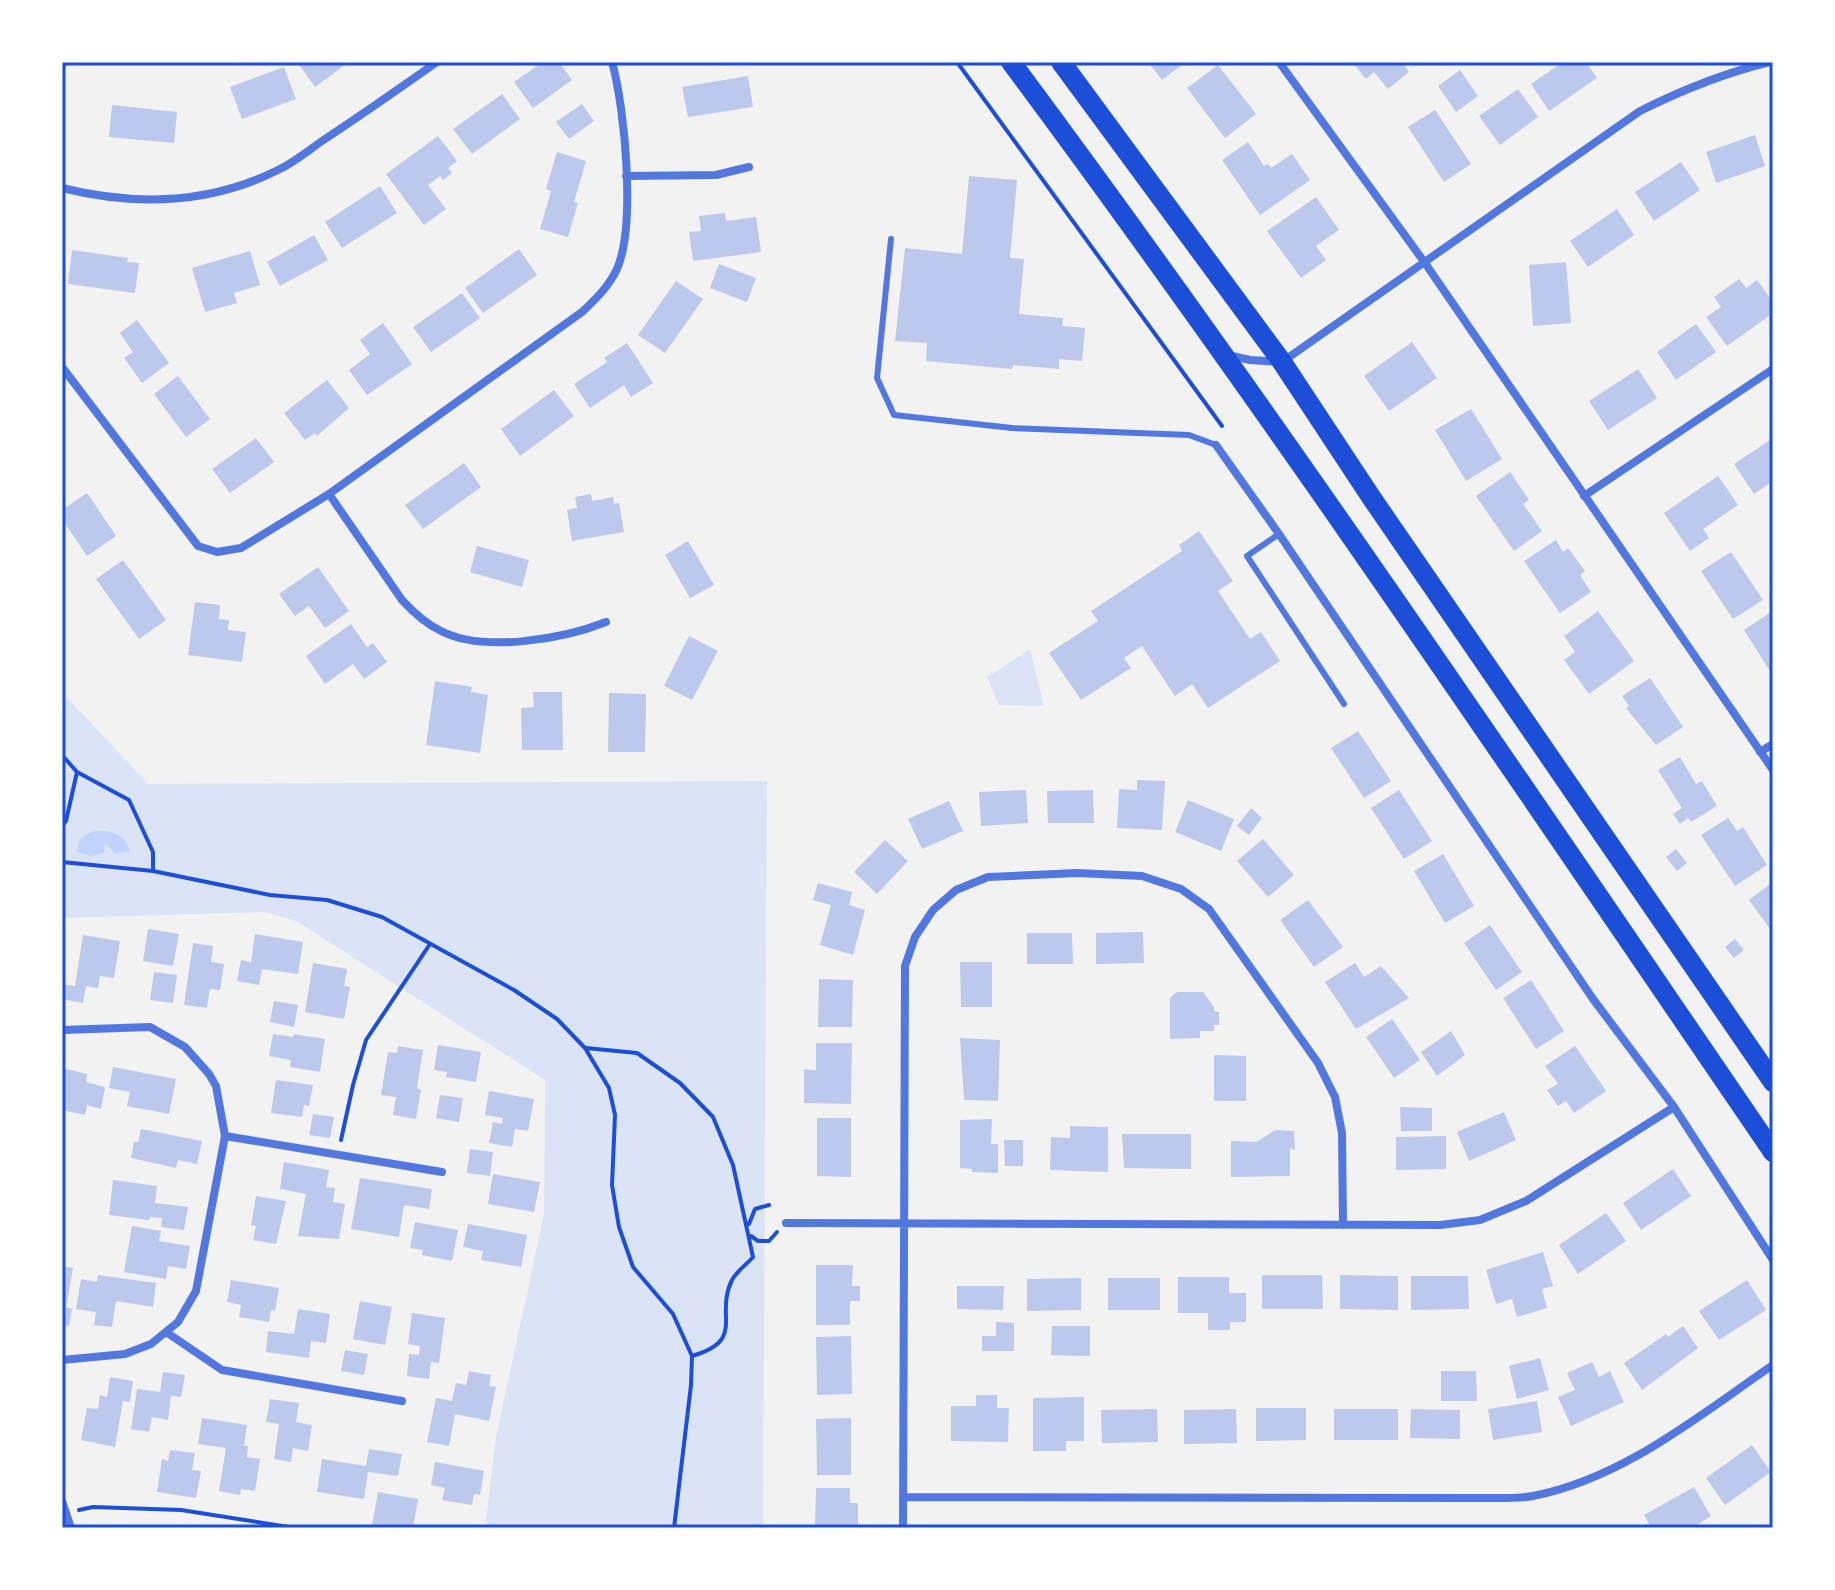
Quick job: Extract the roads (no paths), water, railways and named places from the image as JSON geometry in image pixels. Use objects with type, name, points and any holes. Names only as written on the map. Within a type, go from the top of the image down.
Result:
[{"type":"highway","points":[[1011,62],[1315,484],[1773,1152]]},
{"type":"highway","points":[[1061,62],[1282,362],[1380,510],[1773,1082]]},
{"type":"street","points":[[62,188],[139,201],[168,200],[226,190],[280,169],[437,62]]},
{"type":"street","points":[[62,367],[198,546],[217,552],[241,548],[329,494],[582,312],[605,289],[618,266],[626,231],[621,96],[612,62]]},
{"type":"street","points":[[1279,62],[1425,263],[1773,770]]},
{"type":"street","points":[[1222,354],[1282,362],[1640,111],[1734,70],[1770,62]]},
{"type":"street","points":[[626,176],[716,175],[749,167]]},
{"type":"street","points":[[1584,496],[1773,369]]},
{"type":"street","points":[[1216,445],[1593,999],[1674,1107],[1773,1260]]},
{"type":"street","points":[[329,494],[402,600],[413,613],[441,632],[471,641],[548,640],[577,634],[606,622]]},
{"type":"street","points":[[1760,752],[1773,744]]},
{"type":"street","points":[[903,1528],[905,966],[915,937],[933,910],[956,890],[988,877],[1077,873],[1142,876],[1181,889],[1209,909],[1318,1063],[1335,1097],[1342,1133],[1343,1225]]},
{"type":"street","points":[[62,1030],[150,1027],[185,1047],[216,1086],[225,1136],[196,1291],[178,1322],[151,1344],[125,1354],[62,1360]]},
{"type":"street","points":[[786,1223],[1440,1225],[1480,1220],[1526,1201],[1674,1107]]},
{"type":"street","points":[[225,1136],[442,1172]]},
{"type":"street","points":[[166,1332],[222,1370],[402,1401]]},
{"type":"street","points":[[903,1497],[1532,1496],[1581,1482],[1636,1458],[1773,1365]]},
{"type":"street","points":[[62,1501],[71,1528]]},
{"type":"lane","points":[[891,239],[877,378],[894,415],[1012,428],[1189,435],[1216,445]]},
{"type":"lane","points":[[1279,534],[1247,556],[1344,704]]},
{"type":"water","points":[[96,831],[117,834],[125,840],[130,851],[115,854],[107,844],[104,853],[90,856],[77,852],[82,838]]}]
